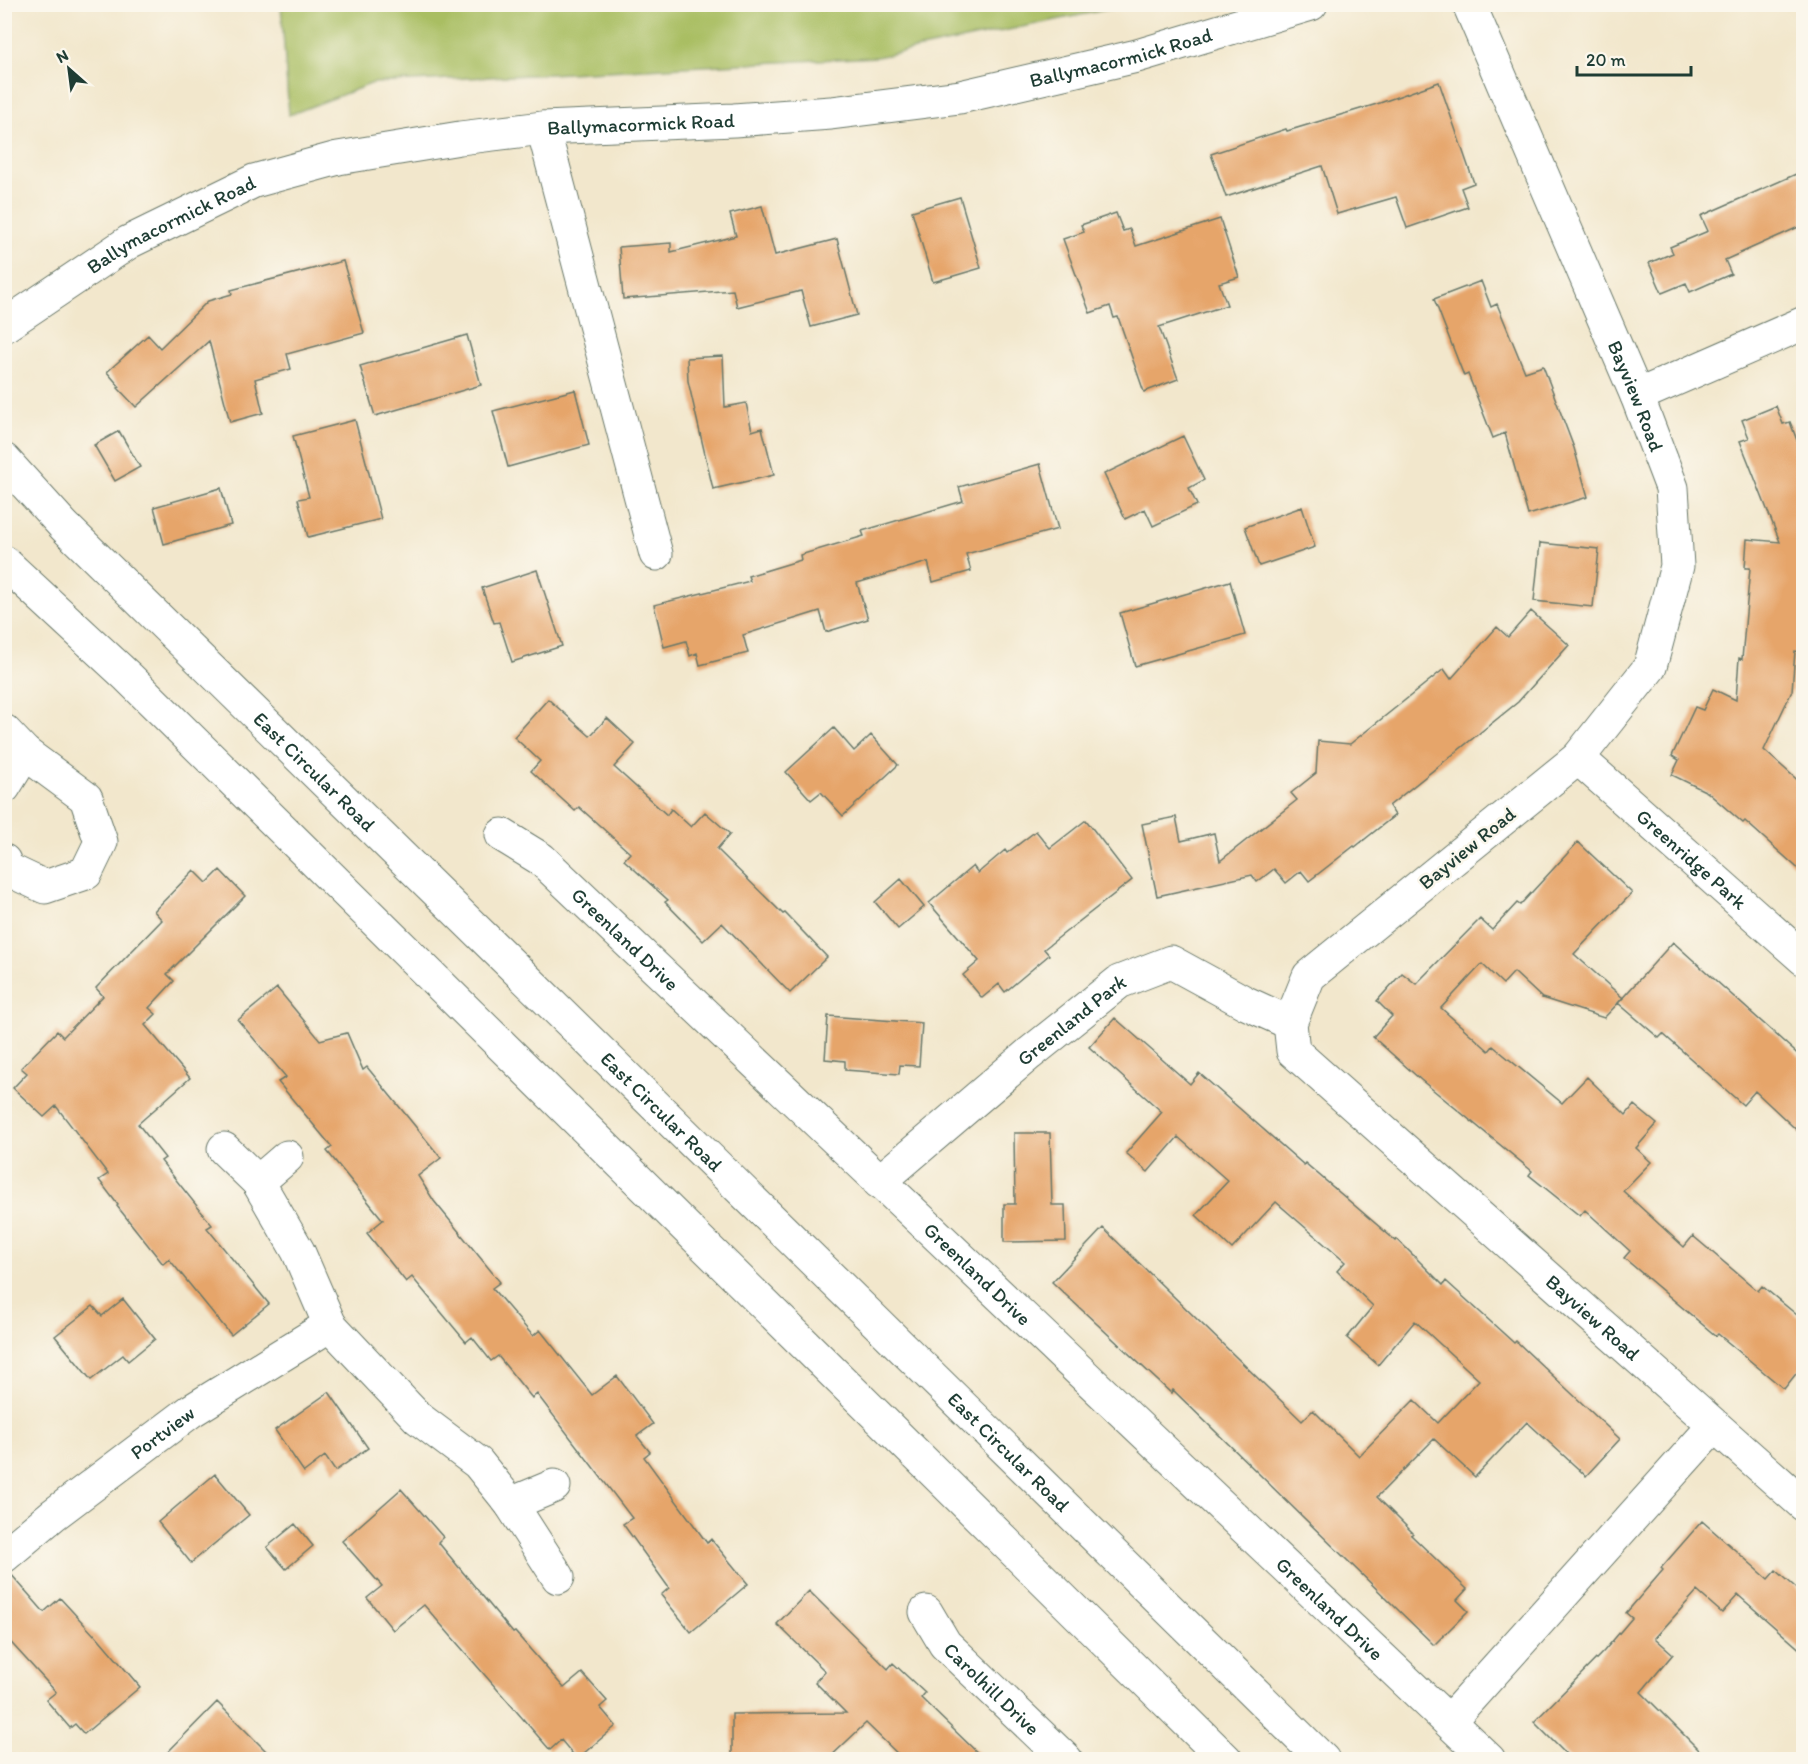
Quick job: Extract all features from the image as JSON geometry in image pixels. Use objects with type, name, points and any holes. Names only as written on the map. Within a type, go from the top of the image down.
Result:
[{"type":"main road","name":"Ballymacormick Road","points":[[4,326],[129,242],[254,181],[338,158],[460,138],[543,128],[745,120],[831,113],[960,97],[1137,56],[1311,4]]},
{"type":"main road","name":"Bayview Road","points":[[1468,4],[1636,396],[1672,488],[1677,566],[1650,667],[1578,758],[1308,976],[1290,1023],[1293,1051],[1803,1505]]},
{"type":"main road","points":[[543,128],[656,554]]},
{"type":"main road","points":[[1636,396],[1803,323]]},
{"type":"main road","name":"East Circular Road","points":[[4,460],[64,526],[1323,1760]]},
{"type":"main road","points":[[4,562],[128,677],[1227,1760]]},
{"type":"main road","points":[[4,787],[15,742],[86,798],[100,842],[86,873],[45,887],[7,870],[4,861]]},
{"type":"main road","name":"Greenridge Park","points":[[1578,758],[1803,959]]},
{"type":"main road","name":"Greenland Drive","points":[[502,835],[541,859],[1489,1760]]},
{"type":"main road","name":"Greenland Park","points":[[879,1182],[1029,1054],[1119,982],[1171,962],[1246,1003],[1290,1023]]},
{"type":"main road","points":[[224,1149],[258,1182],[298,1251],[330,1325],[418,1418],[478,1463],[511,1504],[558,1577]]},
{"type":"main road","points":[[258,1182],[287,1157]]},
{"type":"main road","name":"Portview","points":[[4,1556],[53,1515],[191,1411],[330,1325]]},
{"type":"main road","points":[[1449,1721],[1714,1426]]},
{"type":"main road","points":[[511,1504],[554,1486]]},
{"type":"main road","name":"Carolhill Drive","points":[[926,1612],[945,1644],[1066,1760]]},
{"type":"green space","points":[[281,4],[1129,5],[877,57],[373,83],[289,115]]},
{"type":"building","points":[[1439,82],[1474,183],[1461,188],[1468,207],[1407,228],[1396,197],[1337,214],[1322,166],[1226,197],[1211,154],[1286,129],[1287,131],[1377,104]]},
{"type":"building","points":[[1803,171],[1803,225],[1725,260],[1731,274],[1690,292],[1686,283],[1662,293],[1649,263],[1673,253],[1670,247],[1708,231],[1701,216]]},
{"type":"building","points":[[960,197],[981,268],[933,282],[912,211]]},
{"type":"building","points":[[762,206],[775,255],[837,239],[857,315],[811,327],[801,291],[737,307],[733,290],[623,299],[619,247],[671,243],[671,252],[736,236],[730,214]]},
{"type":"building","points":[[1116,213],[1123,231],[1130,229],[1136,246],[1220,219],[1239,277],[1219,283],[1227,305],[1159,327],[1178,379],[1144,392],[1118,317],[1114,318],[1110,306],[1090,313],[1063,239],[1084,232],[1081,225]]},
{"type":"building","points":[[343,261],[364,333],[287,354],[291,369],[255,379],[263,413],[230,422],[209,341],[136,407],[107,372],[148,335],[160,348],[208,301],[232,294],[231,290]]},
{"type":"building","points":[[1481,281],[1491,307],[1497,304],[1525,372],[1543,366],[1574,448],[1588,497],[1528,515],[1505,433],[1493,438],[1468,374],[1464,376],[1434,299]]},
{"type":"building","points":[[467,335],[481,385],[375,416],[360,366]]},
{"type":"building","points":[[723,356],[725,407],[746,403],[752,431],[762,428],[774,475],[713,489],[688,381],[687,358]]},
{"type":"building","points":[[575,390],[589,445],[508,467],[493,411]]},
{"type":"building","points":[[1776,406],[1783,424],[1790,422],[1803,456],[1803,652],[1795,651],[1792,691],[1764,750],[1803,785],[1803,873],[1745,821],[1743,823],[1707,792],[1672,775],[1679,760],[1672,756],[1695,707],[1703,710],[1713,689],[1736,700],[1750,568],[1745,568],[1747,539],[1780,542],[1740,441],[1749,438],[1742,420]]},
{"type":"building","points":[[355,420],[381,519],[308,537],[298,499],[309,497],[293,436]]},
{"type":"building","points":[[119,431],[140,467],[115,481],[94,445]]},
{"type":"building","points":[[1183,436],[1204,480],[1189,488],[1197,505],[1153,526],[1145,509],[1125,519],[1104,474]]},
{"type":"building","points":[[1040,464],[1058,529],[966,554],[971,571],[933,582],[928,562],[857,583],[868,619],[826,632],[820,611],[743,635],[748,653],[700,665],[697,653],[690,656],[686,641],[664,647],[654,605],[750,581],[748,576],[801,560],[800,555],[864,536],[862,531],[963,501],[959,487]]},
{"type":"building","points":[[221,488],[231,525],[164,544],[154,507]]},
{"type":"building","points":[[1302,507],[1315,547],[1259,566],[1245,527]]},
{"type":"building","points":[[1540,543],[1599,549],[1593,607],[1534,601]]},
{"type":"building","points":[[537,570],[562,646],[512,662],[499,622],[494,623],[482,588]]},
{"type":"building","points":[[1230,581],[1245,635],[1135,666],[1120,613]]},
{"type":"building","points":[[1531,611],[1569,645],[1518,702],[1389,806],[1395,815],[1355,847],[1309,881],[1301,871],[1286,883],[1274,869],[1257,882],[1252,875],[1157,896],[1142,824],[1176,817],[1181,841],[1214,833],[1220,861],[1297,800],[1291,793],[1316,773],[1318,741],[1350,744],[1444,669],[1451,679],[1497,627],[1508,637]]},
{"type":"building","points":[[548,699],[590,736],[607,718],[635,744],[614,767],[667,815],[671,809],[691,827],[705,812],[730,834],[717,849],[783,914],[785,913],[827,957],[790,993],[722,923],[703,941],[665,902],[668,900],[624,860],[630,853],[579,807],[575,811],[531,771],[540,761],[514,737]]},
{"type":"building","points":[[834,728],[854,751],[871,735],[898,765],[843,816],[821,792],[811,800],[786,772]]},
{"type":"building","points":[[1086,820],[1132,880],[1044,949],[1049,955],[1005,992],[999,984],[982,998],[963,975],[979,961],[929,903],[973,866],[978,873],[1005,850],[1007,853],[1036,831],[1050,848]]},
{"type":"building","points":[[1578,842],[1632,893],[1574,954],[1623,998],[1604,1018],[1542,998],[1514,972],[1503,984],[1482,964],[1441,1008],[1489,1051],[1493,1046],[1562,1103],[1587,1077],[1626,1115],[1634,1105],[1657,1124],[1636,1148],[1651,1162],[1623,1191],[1684,1247],[1693,1236],[1758,1291],[1762,1286],[1803,1320],[1803,1365],[1784,1389],[1718,1334],[1716,1336],[1624,1258],[1630,1251],[1585,1210],[1580,1216],[1529,1175],[1532,1171],[1421,1080],[1373,1037],[1392,1016],[1377,1001],[1402,973],[1416,984],[1480,919],[1492,930],[1517,903],[1520,905]]},
{"type":"building","points":[[194,870],[207,883],[220,870],[245,896],[167,974],[174,981],[149,1008],[156,1014],[145,1025],[190,1078],[138,1124],[165,1158],[161,1161],[212,1225],[207,1228],[269,1304],[231,1335],[169,1259],[163,1264],[117,1206],[99,1180],[108,1174],[56,1106],[44,1117],[13,1088],[27,1073],[21,1068],[57,1031],[63,1037],[103,996],[96,988],[162,920],[154,911]]},
{"type":"building","points":[[901,879],[924,907],[898,929],[875,902]]},
{"type":"building","points":[[1673,942],[1803,1059],[1803,1136],[1755,1091],[1743,1105],[1663,1034],[1659,1038],[1618,1003]]},
{"type":"building","points":[[277,988],[320,1040],[347,1033],[363,1070],[367,1067],[441,1158],[418,1176],[434,1201],[500,1282],[492,1288],[533,1336],[540,1330],[592,1395],[617,1376],[653,1424],[637,1436],[650,1452],[644,1457],[707,1543],[711,1539],[748,1584],[691,1632],[661,1595],[669,1588],[623,1524],[632,1518],[537,1394],[532,1398],[498,1356],[491,1361],[472,1337],[466,1342],[412,1277],[406,1282],[367,1233],[383,1220],[327,1151],[332,1147],[278,1082],[286,1077],[238,1020]]},
{"type":"building","points":[[828,1016],[922,1023],[919,1066],[900,1065],[899,1074],[845,1070],[845,1061],[825,1059]]},
{"type":"building","points":[[1115,1018],[1190,1084],[1199,1073],[1304,1165],[1305,1163],[1396,1241],[1397,1239],[1443,1285],[1446,1281],[1514,1343],[1516,1341],[1620,1439],[1586,1476],[1527,1422],[1475,1477],[1434,1439],[1377,1497],[1413,1533],[1411,1535],[1467,1589],[1457,1600],[1468,1611],[1434,1645],[1173,1390],[1171,1393],[1052,1282],[1103,1228],[1302,1421],[1313,1410],[1359,1456],[1414,1400],[1438,1423],[1479,1380],[1415,1321],[1378,1365],[1347,1338],[1373,1306],[1337,1271],[1345,1262],[1276,1202],[1232,1249],[1196,1215],[1228,1181],[1178,1137],[1148,1172],[1126,1153],[1162,1112],[1089,1047]]},
{"type":"building","points":[[1014,1133],[1050,1133],[1052,1205],[1065,1205],[1066,1241],[1004,1242],[1004,1204],[1015,1204]]},
{"type":"building","points":[[123,1299],[155,1339],[128,1361],[123,1355],[91,1380],[55,1336],[93,1306],[102,1316]]},
{"type":"building","points":[[329,1392],[368,1448],[335,1471],[325,1456],[304,1472],[275,1430]]},
{"type":"building","points":[[215,1474],[249,1515],[191,1563],[158,1522]]},
{"type":"building","points":[[401,1489],[443,1537],[438,1542],[513,1633],[515,1632],[564,1688],[582,1673],[607,1701],[600,1707],[616,1726],[577,1759],[561,1740],[550,1750],[424,1605],[393,1630],[367,1598],[382,1586],[342,1541]]},
{"type":"building","points":[[1702,1521],[1768,1579],[1776,1570],[1803,1594],[1803,1652],[1738,1595],[1722,1613],[1697,1591],[1655,1638],[1673,1654],[1641,1692],[1709,1760],[1572,1760],[1534,1722],[1604,1651],[1632,1618],[1626,1613]]},
{"type":"building","points":[[295,1524],[313,1546],[286,1569],[267,1547]]},
{"type":"building","points":[[10,1573],[44,1612],[60,1598],[95,1634],[140,1687],[84,1734],[75,1724],[70,1728],[46,1700],[56,1692],[4,1635],[4,1574]]},
{"type":"building","points":[[809,1591],[888,1669],[893,1663],[925,1693],[921,1698],[985,1760],[904,1760],[866,1723],[827,1760],[732,1760],[732,1714],[846,1713],[815,1682],[825,1671],[777,1624]]},
{"type":"building","points":[[217,1702],[275,1760],[160,1760]]}]
